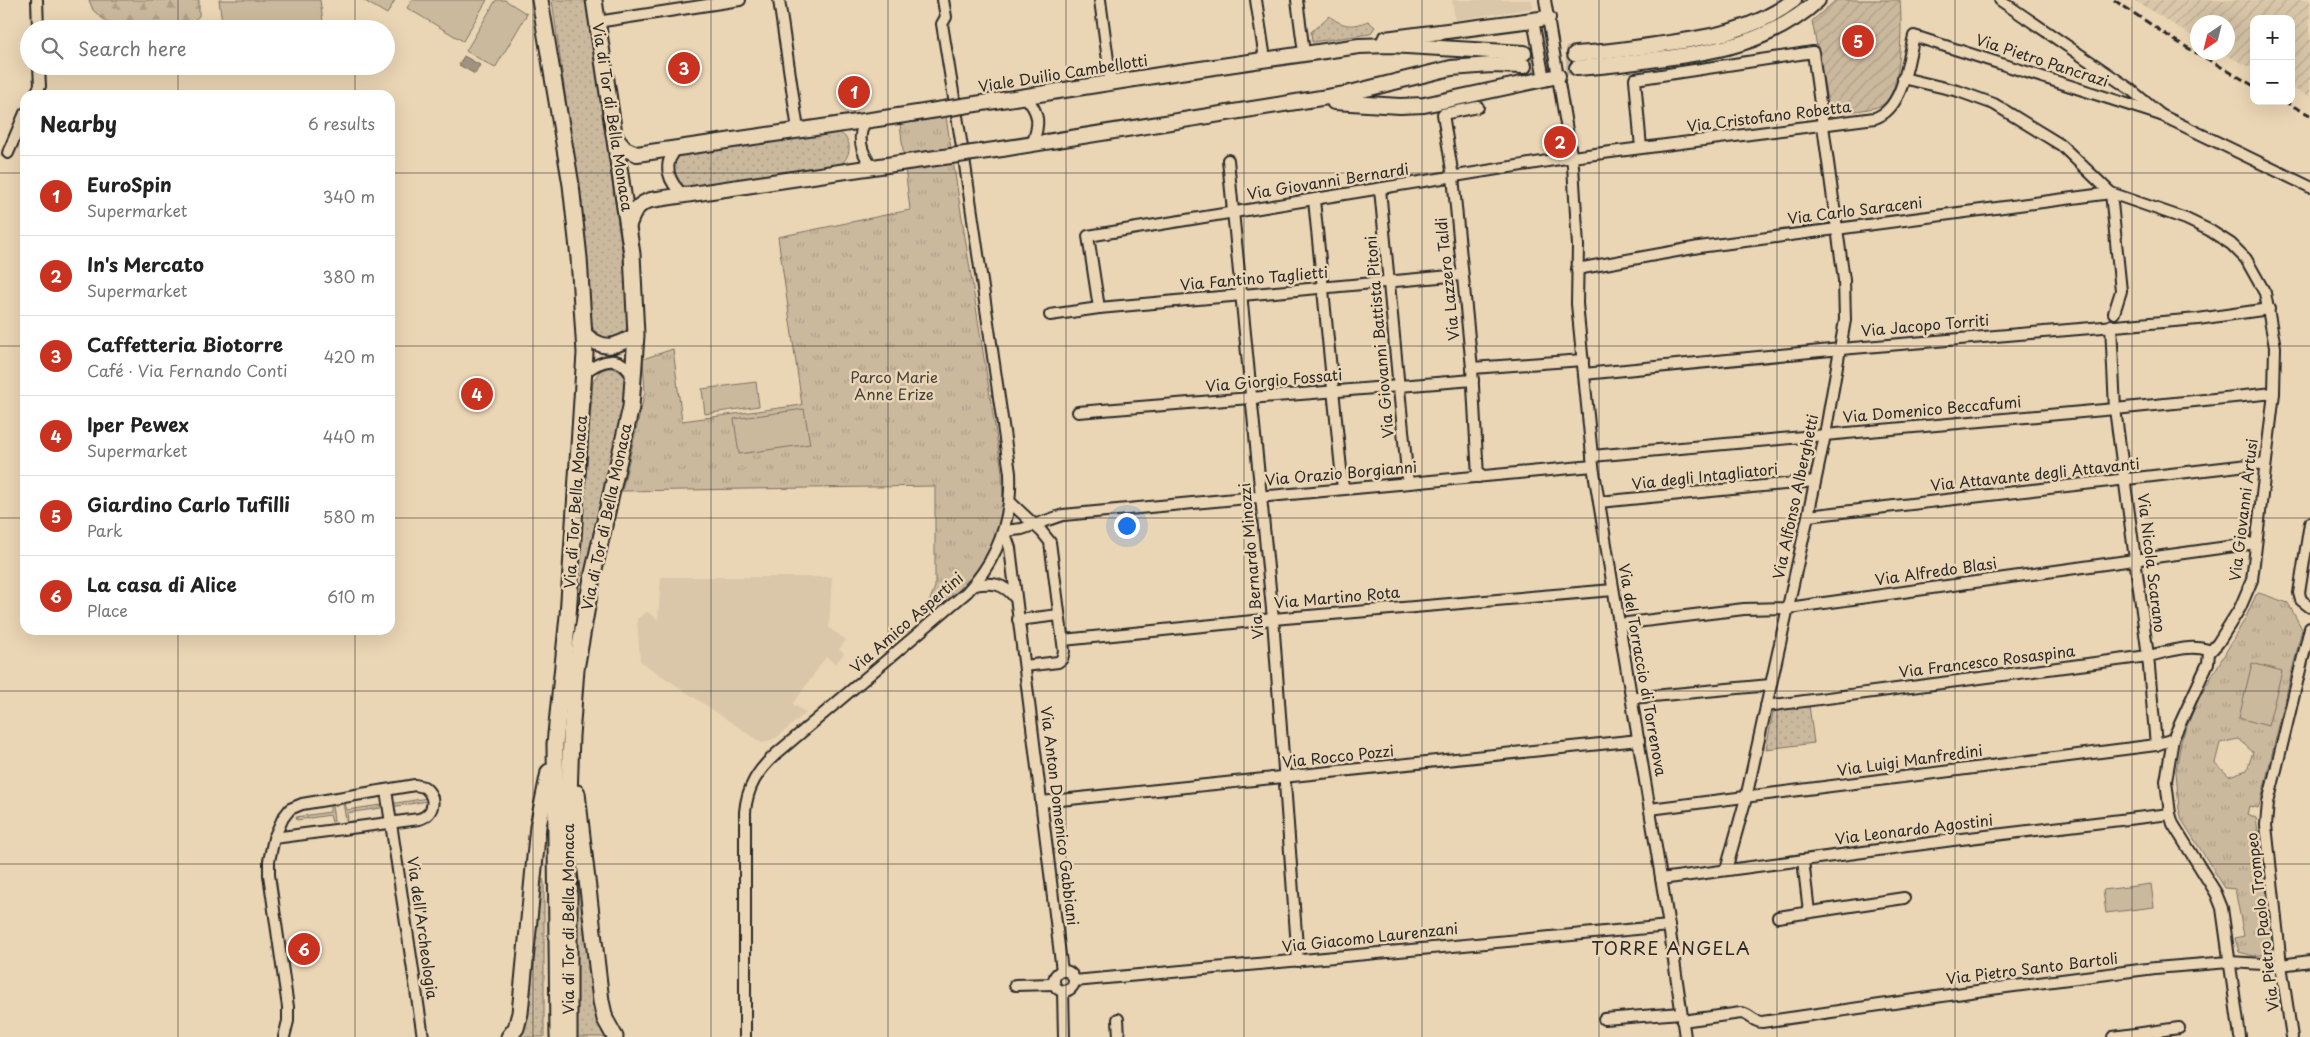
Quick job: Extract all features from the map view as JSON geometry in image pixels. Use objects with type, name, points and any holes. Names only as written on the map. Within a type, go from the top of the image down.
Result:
[{"type":"main road","name":"Via di Tor Bella Monaca","points":[[540,0],[571,190],[580,258],[584,334],[584,373],[568,616],[555,744],[558,1037]]},
{"type":"main road","name":"Via di Tor di Bella Monaca","points":[[569,1037],[571,736],[576,669],[590,588],[622,452],[634,381],[636,335],[635,282],[594,0]]},
{"type":"main road","points":[[1794,0],[1762,20],[1732,32],[1629,49],[1576,61],[1668,58],[1743,44],[1775,31],[1818,0]]},
{"type":"main road","points":[[1359,46],[1387,39],[1548,18]]},
{"type":"main road","name":"Viale Duilio Cambellotti","points":[[615,137],[625,149],[634,153],[678,148],[1359,46],[1390,45],[1524,60],[1451,68],[1354,93],[1002,149],[872,166],[650,200],[640,204],[634,211],[628,227]]},
{"type":"main road","points":[[1310,100],[1416,106],[1551,78]]},
{"type":"main road","points":[[584,334],[595,343],[608,347],[621,344],[636,335]]},
{"type":"main road","points":[[571,736],[601,1001],[605,1019],[615,1037]]},
{"type":"main road","points":[[509,1037],[516,1028],[520,1013],[538,826],[555,744]]},
{"type":"street","points":[[37,0],[38,20]]},
{"type":"street","points":[[598,22],[740,0]]},
{"type":"street","points":[[779,0],[798,130]]},
{"type":"street","points":[[943,0],[946,18],[942,24],[954,98]]},
{"type":"street","points":[[1100,0],[1111,83]]},
{"type":"street","points":[[1256,0],[1265,59]]},
{"type":"street","points":[[1298,0],[1304,54]]},
{"type":"street","points":[[1546,0],[1551,78]]},
{"type":"street","points":[[2000,0],[2130,90],[2161,115],[2310,187]]},
{"type":"street","points":[[1533,20],[1551,78],[1572,158]]},
{"type":"street","name":"Via Pietro Pancrazi","points":[[1914,36],[2161,115]]},
{"type":"street","name":"Via Cristofano Robetta","points":[[1572,158],[1868,120],[1885,114],[1895,102],[1914,36]]},
{"type":"street","name":"Via Alfonso Alberghetti","points":[[1641,148],[1635,79],[1813,52],[1838,228],[1846,301],[1841,349],[1825,435],[1788,608],[1746,798],[1726,870]]},
{"type":"street","points":[[38,90],[40,86],[39,75]]},
{"type":"street","name":"Via Giovanni Artusi","points":[[1903,78],[1958,91],[1994,104],[2061,145],[2111,193],[2186,219],[2209,230],[2231,244],[2246,259],[2255,273],[2269,309],[2275,347],[2274,393],[2252,580],[2248,584],[2250,587],[2246,597],[2218,643],[2209,653],[2208,663],[2173,740],[2166,777],[2170,814],[2177,831],[2219,901],[2224,917],[2240,1037]]},
{"type":"street","points":[[1025,97],[1034,107],[1038,119],[1037,130],[1032,144]]},
{"type":"street","name":"Via Lazzero Taldi","points":[[1478,107],[1443,114],[1452,178],[1472,368],[1478,477]]},
{"type":"street","points":[[957,116],[962,147]]},
{"type":"street","points":[[866,120],[862,128],[860,143],[863,152],[872,166]]},
{"type":"street","points":[[8,153],[20,125]]},
{"type":"street","points":[[678,148],[670,157],[668,171],[674,186],[685,196]]},
{"type":"street","name":"Via Giovanni Bernardi","points":[[1099,308],[1088,236],[1572,158]]},
{"type":"street","name":"Via del Torraccio di Torrenova","points":[[1572,158],[1576,204],[1578,308],[1593,461],[1669,926],[1685,1037]]},
{"type":"street","name":"Via Bernardo Minozzi","points":[[1228,160],[1253,398],[1260,497],[1273,619],[1298,960]]},
{"type":"street","name":"Via Amico Aspertini","points":[[744,1037],[745,812],[747,798],[754,780],[763,766],[776,754],[952,606],[974,585],[992,559],[1004,531],[1010,502],[1010,466],[965,165]]},
{"type":"street","name":"Via Giovanni Battista Pitoni","points":[[1380,189],[1408,482]]},
{"type":"street","points":[[2111,193],[2121,291],[2114,313]]},
{"type":"street","name":"Via Carlo Saraceni","points":[[1577,269],[1699,247],[2111,193]]},
{"type":"street","points":[[1314,200],[1342,488]]},
{"type":"street","name":"Via Fantino Taglietti","points":[[1050,315],[1099,308],[1461,275]]},
{"type":"street","name":"Via Jacopo Torriti","points":[[1584,374],[1841,349],[2198,319],[2269,309]]},
{"type":"street","name":"Via Nicola Scarano","points":[[2110,325],[2115,410],[2126,480],[2148,656],[2156,745]]},
{"type":"street","points":[[1472,368],[1583,360]]},
{"type":"street","points":[[584,373],[597,364],[614,361],[625,366],[634,381]]},
{"type":"street","name":"Via Giorgio Fossati","points":[[1078,412],[1473,380]]},
{"type":"street","name":"Via Domenico Beccafumi","points":[[1593,461],[1825,435],[2115,410],[2274,393]]},
{"type":"street","name":"Via Orazio Borgianni","points":[[1004,531],[1018,530],[1063,515],[1478,477],[1593,461]]},
{"type":"street","name":"Via Attavante degli Attavanti","points":[[1808,516],[2265,463]]},
{"type":"street","name":"Via degli Intagliatori","points":[[1599,502],[1815,481]]},
{"type":"street","points":[[1010,502],[1050,542],[1063,640],[1064,655],[1058,662],[1025,666]]},
{"type":"street","points":[[2306,604],[2299,590],[2310,523]]},
{"type":"street","name":"Via Anton Domenico Gabbiani","points":[[1004,531],[1010,548],[1062,971]]},
{"type":"street","name":"Via Alfredo Blasi","points":[[1619,624],[1744,609],[1788,608],[2256,544]]},
{"type":"street","points":[[974,585],[997,584],[1008,590],[1016,599]]},
{"type":"street","name":"Via Martino Rota","points":[[1063,640],[1273,619],[1613,590]]},
{"type":"street","points":[[1018,620],[1059,615]]},
{"type":"street","name":"Via Pietro Paolo Trompeo","points":[[2292,1037],[2266,842],[2266,820],[2310,628]]},
{"type":"street","name":"Via Francesco Rosaspina","points":[[1766,706],[2148,656],[2195,648],[2208,650],[2209,653]]},
{"type":"street","points":[[1632,698],[1770,685]]},
{"type":"street","name":"Via Rocco Pozzi","points":[[1041,802],[1639,740]]},
{"type":"street","name":"Via Luigi Manfredini","points":[[1650,809],[2156,745],[2173,740]]},
{"type":"street","points":[[274,838],[424,817],[431,809],[433,800],[429,791],[421,786],[386,790],[296,806],[285,815],[274,838],[268,862],[288,1007],[288,1021],[284,1037]]},
{"type":"street","name":"Via dell'Archeologia","points":[[386,790],[423,1037]]},
{"type":"street","name":"Via Leonardo Agostini","points":[[1661,879],[2170,814]]},
{"type":"street","points":[[1803,860],[1809,912]]},
{"type":"street","points":[[1778,917],[1904,898]]},
{"type":"street","name":"Via Giacomo Laurenzani","points":[[1074,981],[1669,926]]},
{"type":"street","name":"Via Pietro Santo Bartoli","points":[[1682,1017],[1741,1013],[1758,1022],[2155,968],[2229,962],[2281,965],[2310,962]]},
{"type":"street","points":[[1062,971],[1072,974],[1074,981],[1072,987],[1063,991],[1057,989],[1054,984],[1054,977],[1062,971]]},
{"type":"street","points":[[1016,985],[1054,984]]},
{"type":"street","points":[[1063,991],[1064,1037]]},
{"type":"street","points":[[1604,1019],[1682,1017]]},
{"type":"street","points":[[1118,1019],[1119,1037]]},
{"type":"street","points":[[2113,1037],[2179,1028]]},
{"type":"shaded area","points":[[1452,0],[1532,0],[1533,8],[1455,20]]},
{"type":"shaded area","points":[[2134,0],[2310,0],[2310,96],[2295,90],[2295,15],[2250,15],[2250,67],[2235,60],[2235,15],[2190,15],[2190,35]]},
{"type":"shaded area","points":[[464,56],[480,65],[475,74],[459,65]]},
{"type":"shaded area","points":[[661,577],[832,577],[829,628],[846,640],[839,649],[844,653],[836,664],[826,657],[793,704],[806,713],[776,738],[762,743],[640,661],[637,619],[647,612],[658,619]]},
{"type":"green space","points":[[89,0],[199,0],[199,16],[194,20],[104,20],[93,10]]},
{"type":"green space","points":[[219,0],[320,0],[323,20],[222,20]]},
{"type":"green space","points":[[363,0],[395,0],[387,14]]},
{"type":"green space","points":[[412,0],[487,0],[463,41],[407,8]]},
{"type":"green space","points":[[496,0],[505,0],[527,14],[495,68],[466,51]]},
{"type":"green space","points":[[552,0],[586,0],[628,292],[627,327],[619,337],[599,337],[592,326],[583,223]]},
{"type":"green space","points":[[1836,0],[1900,0],[1900,56],[1894,86],[1889,98],[1882,105],[1839,113],[1838,103],[1828,104],[1812,21]]},
{"type":"green space","points":[[1329,16],[1347,25],[1357,25],[1368,21],[1375,27],[1370,34],[1312,42],[1311,32]]},
{"type":"green space","name":"Parco Marie Anne Erize","points":[[946,117],[1002,472],[1003,510],[1002,524],[989,553],[973,575],[935,612],[928,605],[935,587],[935,486],[622,491],[645,392],[643,359],[673,349],[682,421],[802,405],[778,237],[910,210],[900,124]]},
{"type":"green space","points":[[834,131],[845,137],[849,146],[847,156],[840,165],[692,187],[680,183],[674,175],[674,164],[682,154]]},
{"type":"green space","points":[[608,368],[614,369],[623,375],[626,385],[625,395],[608,480],[585,576],[578,575],[593,381],[600,371]]},
{"type":"green space","points":[[756,382],[759,406],[705,414],[702,389]]},
{"type":"green space","points":[[804,409],[810,444],[739,454],[734,419]]},
{"type":"green space","points":[[2259,593],[2288,603],[2302,629],[2261,800],[2258,808],[2249,806],[2247,814],[2256,818],[2263,865],[2258,866],[2259,871],[2263,871],[2273,946],[2267,954],[2254,956],[2239,952],[2235,938],[2244,936],[2235,889],[2225,888],[2182,820],[2179,809],[2176,771],[2181,741],[2197,702],[2245,619],[2256,595]],"holes":[[[2238,739],[2253,752],[2247,770],[2229,776],[2215,763],[2220,743]]]},
{"type":"green space","points":[[2252,663],[2282,671],[2268,726],[2239,718]]},
{"type":"green space","points":[[1809,705],[1814,743],[1766,749],[1773,712],[1780,709]]},
{"type":"green space","points":[[428,798],[428,801],[391,807],[390,804]]},
{"type":"green space","points":[[343,803],[345,803],[347,810],[381,805],[381,808],[347,813],[348,819],[346,820]]},
{"type":"green space","points":[[330,805],[332,805],[334,821],[332,822],[330,815],[297,820],[296,817],[330,812]]},
{"type":"green space","points":[[543,879],[544,1037],[518,1037],[540,882]]},
{"type":"green space","points":[[576,880],[580,885],[598,1018],[605,1037],[576,1037]]},
{"type":"green space","points":[[2151,884],[2154,907],[2106,913],[2103,890]]},
{"type":"tunnel","points":[[1524,53],[1575,54]]},
{"type":"tunnel","points":[[1524,66],[1577,68]]},
{"type":"railway","points":[[2114,0],[2176,41],[2250,84]]},
{"type":"railway","points":[[2291,105],[2310,115]]},
{"type":"place","name":"Giardino Carlo Tufilli","points":[[1858,41]]},
{"type":"place","name":"Caffetteria Biotorre","points":[[684,68]]},
{"type":"place","name":"EuroSpin","points":[[854,92]]},
{"type":"place","name":"In's Mercato","points":[[1560,142]]},
{"type":"place","name":"Iper Pewex","points":[[477,394]]},
{"type":"place","name":"La casa di Alice","points":[[304,949]]},
{"type":"district","name":"TORRE ANGELA","points":[[1671,949]]}]
